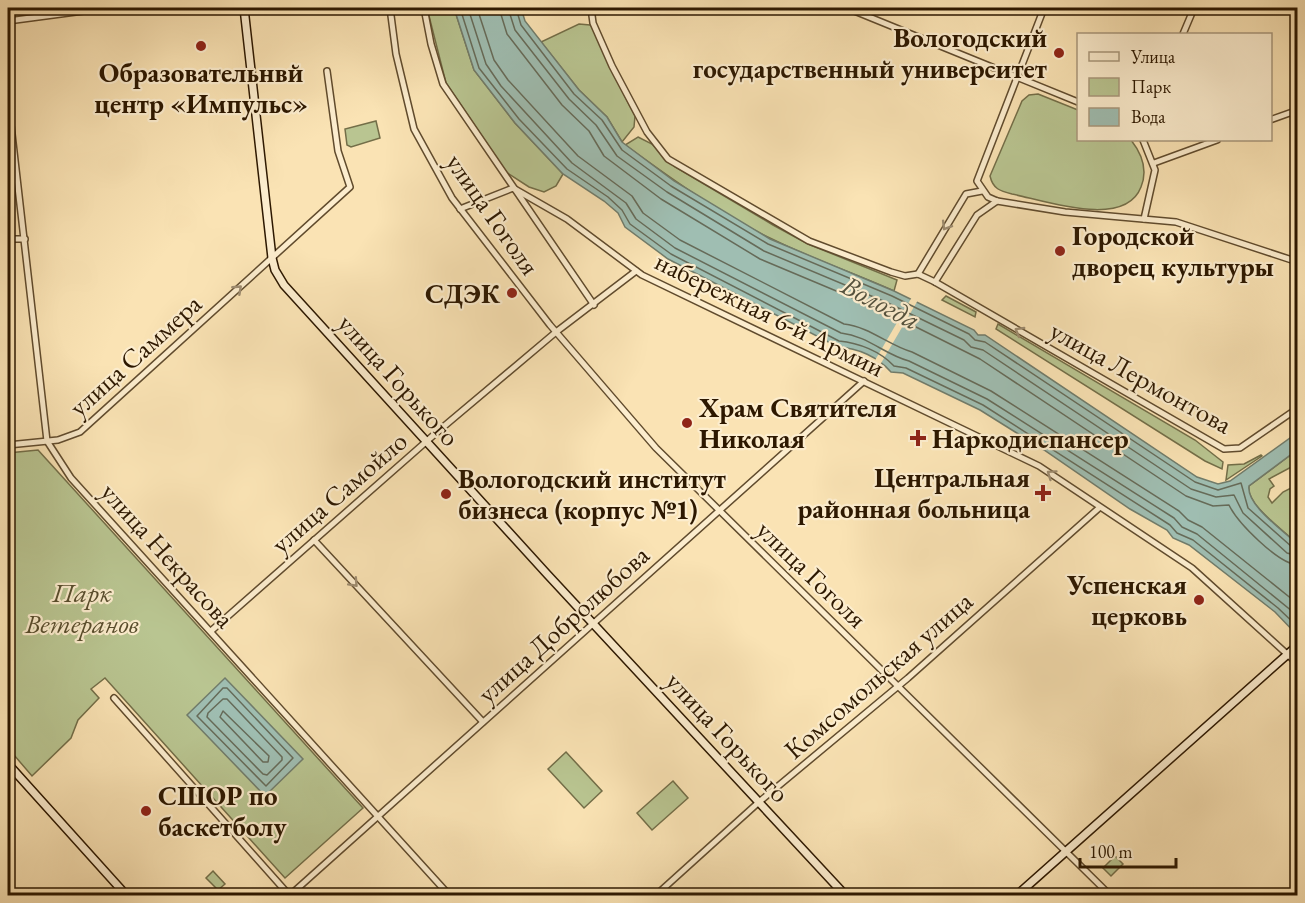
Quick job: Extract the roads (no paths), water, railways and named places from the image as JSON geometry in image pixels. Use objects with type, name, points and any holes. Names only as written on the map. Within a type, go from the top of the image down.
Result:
[{"type":"street","points":[[8,21],[106,8]]},
{"type":"street","name":"улица Горького","points":[[244,8],[272,258],[275,270],[285,285],[592,623],[846,896]]},
{"type":"street","name":"улица Гоголя","points":[[390,8],[396,54],[414,129],[460,209],[556,332],[656,448],[1111,896]]},
{"type":"street","name":"набережная 6-й Армии","points":[[424,8],[431,44],[443,84],[594,305]]},
{"type":"street","points":[[591,8],[593,24],[612,66],[647,132],[668,159],[716,190],[809,242],[891,272],[905,276],[918,274],[966,194],[982,191]]},
{"type":"street","points":[[847,8],[1077,102]]},
{"type":"street","points":[[1044,8],[977,181],[982,191],[997,201],[1065,212],[1193,226],[1298,262]]},
{"type":"street","points":[[1183,33],[1194,8]]},
{"type":"street","name":"улица Саммера","points":[[8,446],[47,441],[81,432],[350,187],[338,151],[327,71]]},
{"type":"street","name":"улица Некрасова","points":[[8,99],[47,441],[71,478],[450,896]]},
{"type":"street","points":[[1272,119],[1298,110]]},
{"type":"street","points":[[1143,141],[1154,163],[1153,186],[1144,219]]},
{"type":"street","points":[[1154,163],[1214,141]]},
{"type":"street","points":[[8,158],[16,167]]},
{"type":"street","points":[[460,209],[513,188]]},
{"type":"street","name":"набережная 6-й Армии","points":[[513,188],[567,219],[636,271],[1040,466],[1099,508],[1192,568],[1296,663]]},
{"type":"street","points":[[934,282],[977,215],[997,201]]},
{"type":"street","points":[[8,239],[25,239]]},
{"type":"street","name":"улица Самойло","points":[[211,631],[426,441],[556,332],[636,271]]},
{"type":"street","name":"улица Лермонтова","points":[[918,274],[1224,449],[1236,449],[1298,408]]},
{"type":"street","name":"улица Добролюбова","points":[[289,895],[864,381]]},
{"type":"street","name":"Комсомольская улица","points":[[656,896],[759,802],[899,686],[1099,508]]},
{"type":"street","points":[[314,540],[483,722]]},
{"type":"street","points":[[1016,896],[1285,651],[1297,645]]},
{"type":"street","points":[[114,698],[289,895]]},
{"type":"street","points":[[8,764],[127,896]]},
{"type":"water","name":"Вологда","points":[[454,8],[521,8],[525,21],[579,90],[607,117],[622,142],[674,181],[770,239],[894,291],[974,330],[978,335],[985,335],[1197,477],[1218,484],[1230,481],[1297,433],[1297,450],[1249,486],[1253,501],[1259,509],[1297,544],[1297,635],[1275,612],[1189,545],[1173,538],[1167,530],[1130,509],[1044,450],[980,410],[903,373],[891,372],[867,354],[838,347],[668,259],[625,227],[618,213],[604,201],[563,174],[515,123],[474,70]]},
{"type":"water","points":[[225,678],[303,759],[265,796],[187,715]]},
{"type":"place","name":"Образовательнвй центр «Импульс»","points":[[201,46]]},
{"type":"place","name":"Вологодский государственный университет","points":[[1059,53]]},
{"type":"place","name":"Городской дворец культуры","points":[[1060,251]]},
{"type":"place","name":"СДЭК","points":[[512,293]]},
{"type":"place","name":"Храм Святителя Николая","points":[[687,423]]},
{"type":"place","name":"Наркодиспансер","points":[[918,438]]},
{"type":"place","name":"Центральная районная больница","points":[[1043,493]]},
{"type":"place","name":"Вологодский институт бизнеса (корпус №1)","points":[[446,494]]},
{"type":"place","name":"Успенская церковь","points":[[1199,600]]},
{"type":"place","name":"СШОР по баскетболу","points":[[146,811]]},
{"type":"park label","name":"Парк Ветеранов","points":[[82,608]]}]
